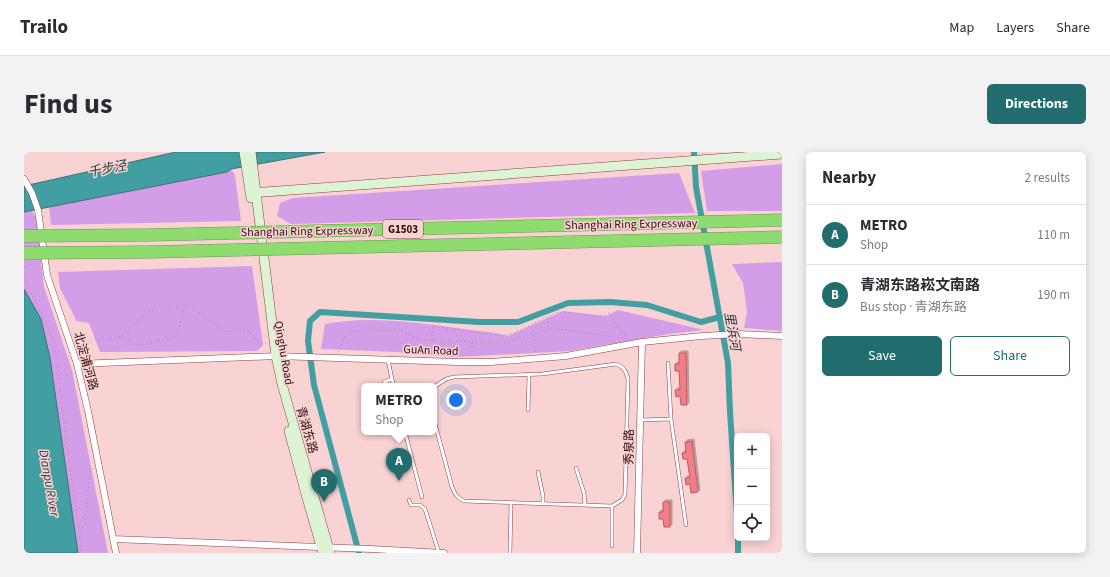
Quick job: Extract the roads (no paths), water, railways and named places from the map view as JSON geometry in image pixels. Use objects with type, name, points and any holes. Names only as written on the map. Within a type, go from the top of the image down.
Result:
[{"type":"highway","name":"Shanghai Ring Expressway","points":[[24,236],[149,235],[782,220]]},
{"type":"highway","name":"Shanghai Ring Expressway","points":[[24,253],[149,252],[782,237]]},
{"type":"main road","name":"Qinghu Road","points":[[244,152],[253,192],[268,342],[273,356]]},
{"type":"main road","points":[[251,152],[254,172],[253,192],[497,174],[554,172],[703,159],[739,154],[782,154]]},
{"type":"main road","name":"青湖东路","points":[[253,192],[273,356],[282,384],[326,550]]},
{"type":"street","name":"北淀浦河路","points":[[24,179],[37,205],[41,223],[45,264],[51,289],[77,364],[88,411],[116,553]]},
{"type":"street","name":"GuAn Road","points":[[77,364],[273,356],[472,362],[566,356],[642,342],[702,336],[739,334],[782,336]]},
{"type":"street","name":"秀泉路","points":[[637,553],[642,342]]},
{"type":"street","points":[[113,539],[326,550],[354,548],[444,553]]},
{"type":"lane","points":[[388,360],[393,383]]},
{"type":"lane","points":[[668,363],[671,419],[686,525]]},
{"type":"lane","points":[[437,385],[446,379],[454,377],[529,375],[616,364],[622,367],[627,373],[628,379],[625,495],[622,500],[612,506],[464,501],[455,495],[437,431]]},
{"type":"lane","points":[[528,410],[529,375]]},
{"type":"lane","points":[[384,382],[392,379]]},
{"type":"lane","points":[[641,420],[671,419]]},
{"type":"lane","points":[[406,435],[422,497]]},
{"type":"lane","points":[[576,468],[584,493],[585,505]]},
{"type":"lane","points":[[538,472],[543,496],[543,504]]},
{"type":"lane","points":[[409,500],[411,505],[420,505],[426,509],[439,553]]},
{"type":"lane","points":[[510,553],[511,502]]},
{"type":"lane","points":[[612,506],[612,546]]},
{"type":"water","name":"千步泾","points":[[176,152],[325,152],[231,169],[227,172],[24,212],[24,186]]},
{"type":"water","name":"Dianpu River","points":[[24,289],[41,319],[50,358],[78,553],[24,553]]},
{"type":"waterway","name":"里浜河","points":[[694,152],[696,187],[728,363],[736,505]]},
{"type":"waterway","points":[[359,553],[314,385],[308,341],[310,321],[320,312],[479,322],[518,322],[568,303],[610,302],[647,305],[701,322],[720,317]]},
{"type":"waterway","name":"里浜河","points":[[738,541],[738,553]]},
{"type":"place","name":"METRO","points":[[399,481]]},
{"type":"place","name":"青湖东路崧文南路","points":[[324,502]]}]
